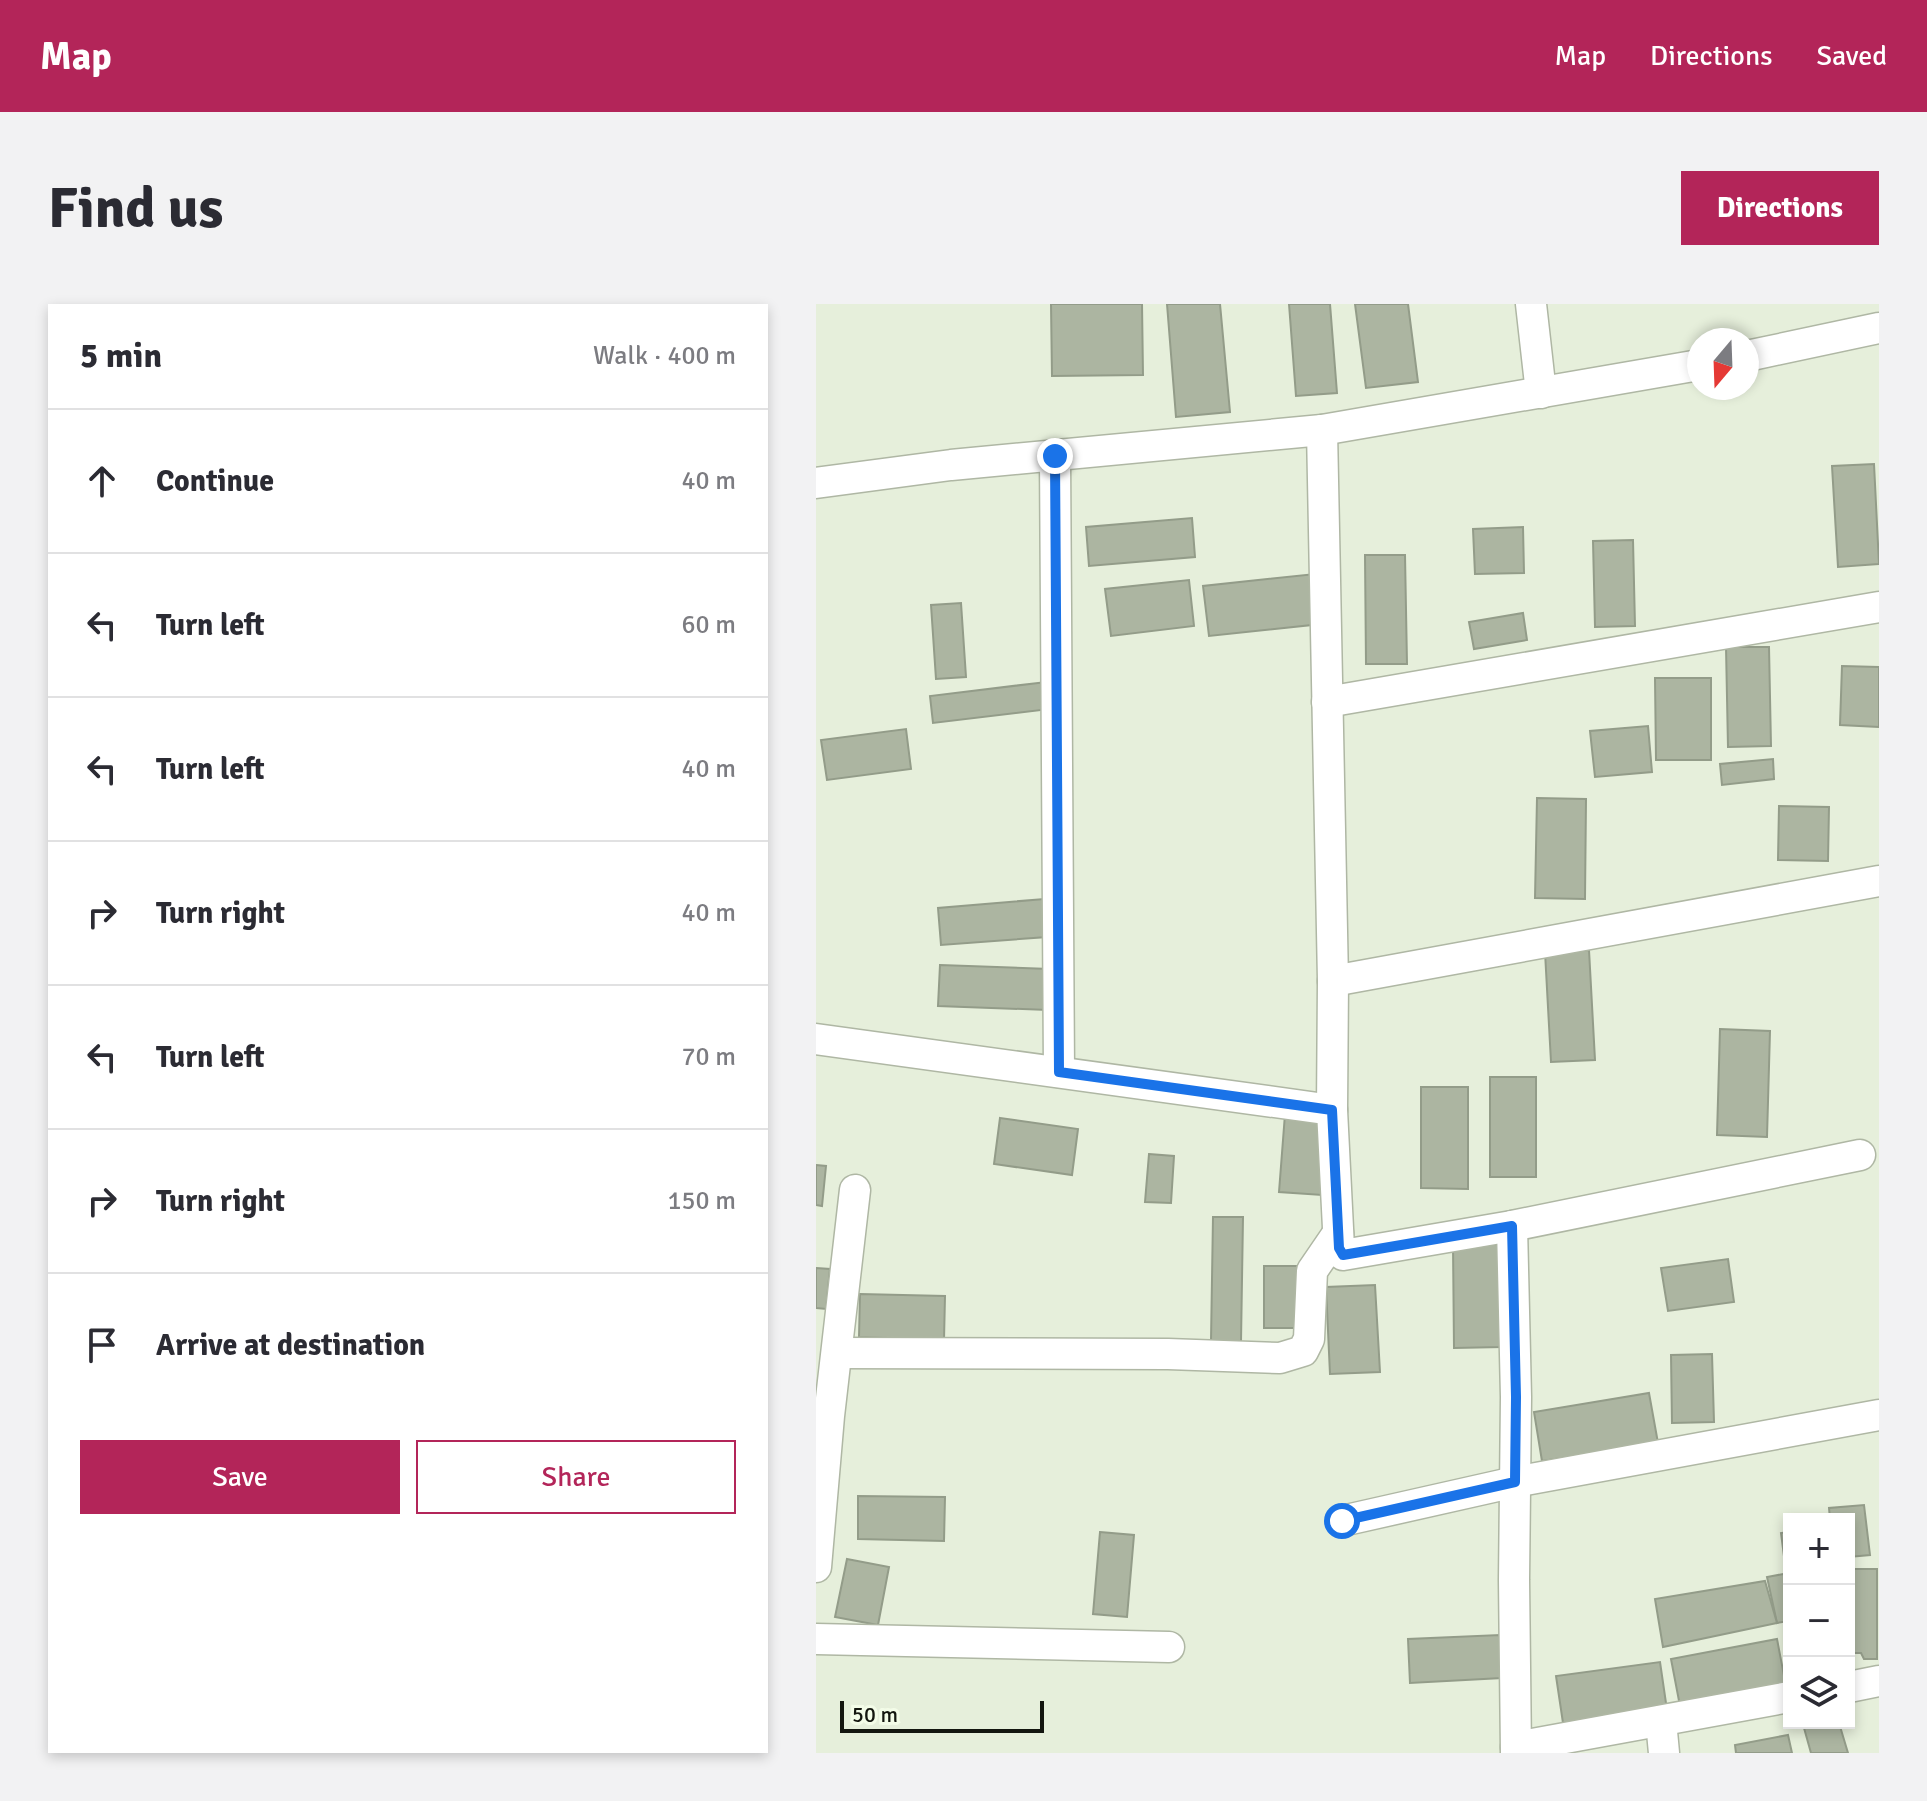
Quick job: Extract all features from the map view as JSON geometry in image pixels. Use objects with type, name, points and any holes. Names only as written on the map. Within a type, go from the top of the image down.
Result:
[{"type":"street","points":[[1531,304],[1541,393]]},
{"type":"street","points":[[1759,353],[1879,328]]},
{"type":"street","points":[[816,483],[951,465],[1322,430],[1687,367]]},
{"type":"street","points":[[1322,430],[1333,981],[1332,1110],[1339,1248],[1343,1255],[1512,1226],[1860,1155]]},
{"type":"street","points":[[1055,456],[1059,1072]]},
{"type":"street","points":[[1327,702],[1879,607]]},
{"type":"street","points":[[1333,981],[1879,881]]},
{"type":"street","points":[[816,1039],[1332,1110]]},
{"type":"street","points":[[816,1567],[855,1190]]},
{"type":"street","points":[[1512,1226],[1516,1397],[1516,1750],[1783,1698]]},
{"type":"street","points":[[837,1353],[1168,1354],[1280,1358],[1303,1351],[1309,1339],[1312,1271],[1338,1233]]},
{"type":"street","points":[[1342,1521],[1515,1482],[1879,1415]]},
{"type":"street","points":[[816,1639],[1169,1647]]},
{"type":"street","points":[[1855,1686],[1879,1681]]},
{"type":"street","points":[[1661,1721],[1664,1753]]},
{"type":"building","points":[[1051,304],[1142,304],[1143,375],[1052,376]]},
{"type":"building","points":[[1167,304],[1220,304],[1230,412],[1176,417]]},
{"type":"building","points":[[1289,304],[1330,304],[1337,393],[1296,396]]},
{"type":"building","points":[[1355,304],[1408,304],[1418,382],[1366,388]]},
{"type":"building","points":[[1874,464],[1879,564],[1838,567],[1832,466]]},
{"type":"building","points":[[1192,518],[1195,557],[1089,566],[1086,527]]},
{"type":"building","points":[[1523,527],[1524,573],[1475,574],[1473,529]]},
{"type":"building","points":[[1633,540],[1635,626],[1595,627],[1593,541]]},
{"type":"building","points":[[1365,555],[1405,555],[1407,664],[1366,664]]},
{"type":"building","points":[[1315,574],[1321,624],[1209,636],[1203,586]]},
{"type":"building","points":[[1189,580],[1194,626],[1111,636],[1105,589]]},
{"type":"building","points":[[961,603],[966,677],[936,679],[931,605]]},
{"type":"building","points":[[1523,613],[1527,640],[1474,649],[1469,622]]},
{"type":"building","points":[[1726,647],[1769,647],[1771,746],[1728,747]]},
{"type":"building","points":[[1842,666],[1879,667],[1879,727],[1840,725]]},
{"type":"building","points":[[1655,678],[1711,678],[1711,760],[1656,760]]},
{"type":"building","points":[[1046,682],[1050,709],[933,723],[930,696]]},
{"type":"building","points":[[1648,726],[1652,772],[1595,777],[1590,731]]},
{"type":"building","points":[[906,729],[911,769],[827,780],[821,740]]},
{"type":"building","points":[[1773,759],[1774,779],[1722,785],[1720,764]]},
{"type":"building","points":[[1537,798],[1586,799],[1585,899],[1535,898]]},
{"type":"building","points":[[1779,806],[1829,807],[1828,861],[1778,860]]},
{"type":"building","points":[[1044,899],[1047,937],[941,945],[938,908]]},
{"type":"building","points":[[1589,950],[1595,1060],[1551,1062],[1545,952]]},
{"type":"building","points":[[940,965],[1049,969],[1048,1010],[938,1006]]},
{"type":"building","points":[[1720,1029],[1770,1031],[1767,1137],[1717,1135]]},
{"type":"building","points":[[1490,1077],[1536,1077],[1536,1177],[1490,1177]]},
{"type":"building","points":[[1421,1087],[1468,1087],[1468,1189],[1421,1188]]},
{"type":"building","points":[[1285,1114],[1327,1117],[1322,1195],[1279,1192]]},
{"type":"building","points":[[1000,1118],[1078,1129],[1072,1175],[994,1164]]},
{"type":"building","points":[[1149,1154],[1174,1156],[1171,1203],[1145,1202]]},
{"type":"building","points":[[816,1165],[826,1166],[822,1206],[816,1205]]},
{"type":"building","points":[[1213,1217],[1243,1217],[1241,1342],[1211,1341]]},
{"type":"building","points":[[1500,1244],[1502,1347],[1454,1348],[1453,1245]]},
{"type":"building","points":[[1728,1259],[1734,1302],[1668,1311],[1661,1268]]},
{"type":"building","points":[[1264,1266],[1299,1266],[1298,1328],[1264,1328]]},
{"type":"building","points":[[816,1268],[830,1269],[826,1309],[816,1308]]},
{"type":"building","points":[[1375,1285],[1380,1372],[1330,1374],[1326,1287]]},
{"type":"building","points":[[860,1294],[945,1296],[944,1340],[859,1337]]},
{"type":"building","points":[[1712,1354],[1714,1422],[1672,1423],[1671,1355]]},
{"type":"building","points":[[1649,1393],[1658,1443],[1542,1461],[1534,1412]]},
{"type":"building","points":[[858,1496],[945,1497],[944,1541],[858,1539]]},
{"type":"building","points":[[1864,1505],[1870,1555],[1855,1556],[1855,1513],[1829,1513],[1829,1508]]},
{"type":"building","points":[[1100,1532],[1134,1535],[1127,1617],[1093,1614]]},
{"type":"building","points":[[847,1559],[889,1567],[878,1625],[835,1617]]},
{"type":"building","points":[[1855,1569],[1877,1569],[1877,1659],[1864,1659],[1861,1653],[1855,1653]]},
{"type":"building","points":[[1783,1574],[1783,1622],[1777,1623],[1767,1577]]},
{"type":"building","points":[[1765,1581],[1777,1623],[1663,1647],[1655,1599]]},
{"type":"building","points":[[1500,1635],[1502,1678],[1410,1683],[1408,1639]]},
{"type":"building","points":[[1777,1639],[1783,1687],[1680,1706],[1671,1659]]},
{"type":"building","points":[[1660,1662],[1667,1710],[1563,1723],[1556,1676]]},
{"type":"building","points":[[1804,1729],[1841,1729],[1848,1753],[1811,1753]]},
{"type":"building","points":[[1788,1735],[1792,1753],[1736,1753],[1735,1745]]},
{"type":"route","points":[[1055,456],[1059,1072],[1332,1110],[1339,1248],[1343,1255],[1512,1226],[1515,1482],[1342,1521]]}]
